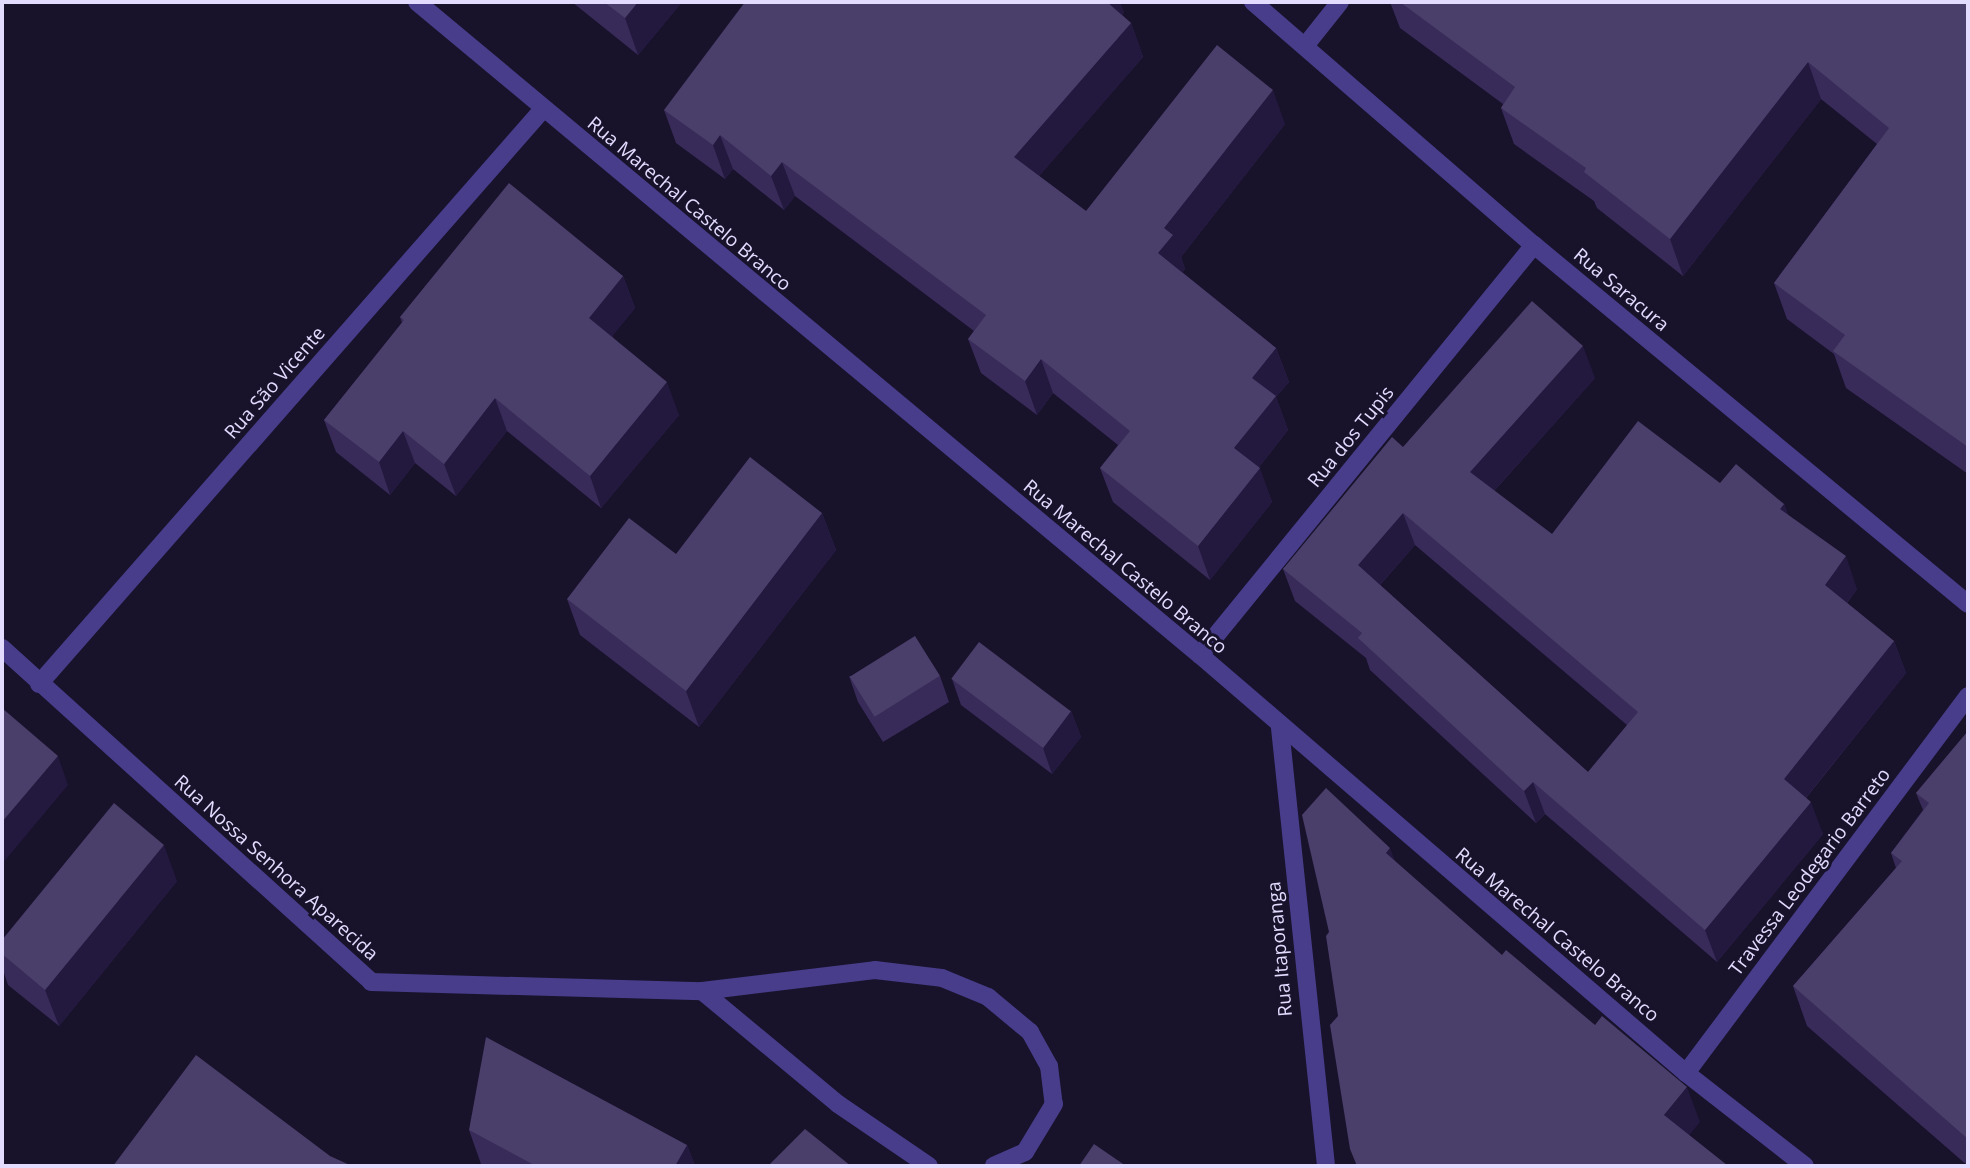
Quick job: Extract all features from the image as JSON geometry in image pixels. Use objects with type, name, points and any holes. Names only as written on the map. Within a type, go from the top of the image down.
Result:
[{"type":"street","name":"Rua Marechal Castelo Branco","points":[[417,2],[1200,655],[1280,728],[1686,1073],[1805,1166]]},
{"type":"street","name":"Rua Saracura","points":[[1253,2],[1534,245],[1968,604]]},
{"type":"street","points":[[1305,46],[1340,2]]},
{"type":"street","name":"Rua São Vicente","points":[[39,684],[543,109]]},
{"type":"street","name":"Rua dos Tupis","points":[[1200,655],[1534,245]]},
{"type":"street","name":"Rua Nossa Senhora Aparecida","points":[[2,648],[372,982],[702,991],[875,970],[942,978],[988,997],[1030,1032],[1049,1066],[1054,1104],[1025,1152],[994,1166]]},
{"type":"street","name":"Travessa Leodegario Barreto","points":[[1686,1073],[1968,696]]},
{"type":"street","name":"Rua Itaporanga","points":[[1280,728],[1326,1166]]},
{"type":"street","points":[[702,991],[838,1104],[929,1166]]},
{"type":"building","points":[[604,2],[638,2],[625,18]]},
{"type":"building","points":[[745,2],[1107,2],[1131,23],[1014,157],[1086,211],[1217,45],[1273,90],[1164,228],[1173,235],[1158,253],[1276,348],[1252,378],[1276,396],[1234,448],[1260,468],[1198,546],[1100,468],[1130,431],[1041,359],[1025,381],[968,339],[986,315],[782,162],[771,176],[720,135],[713,145],[664,110]]},
{"type":"building","points":[[1400,2],[1968,2],[1968,447],[1833,351],[1845,335],[1774,283],[1889,128],[1808,62],[1670,239],[1584,172],[1586,168],[1501,108],[1515,87]]},
{"type":"building","points":[[509,183],[623,276],[589,318],[667,382],[590,476],[495,398],[444,464],[403,431],[379,462],[324,420],[404,320],[400,317]]},
{"type":"building","points":[[1532,301],[1583,346],[1470,472],[1552,534],[1638,421],[1720,483],[1736,464],[1784,504],[1780,509],[1846,556],[1825,585],[1894,641],[1784,779],[1811,802],[1705,930],[1533,782],[1524,791],[1358,638],[1362,633],[1283,569],[1392,437],[1403,447]],"holes":[[[1403,513],[1638,712],[1588,772],[1358,565]]]},
{"type":"building","points":[[750,457],[822,513],[686,691],[567,599],[629,518],[676,554]]},
{"type":"building","points":[[915,636],[940,676],[875,717],[850,677]]},
{"type":"building","points":[[979,642],[1071,711],[1043,748],[951,679]]},
{"type":"building","points":[[2,708],[58,756],[2,822]]},
{"type":"building","points":[[1968,731],[1968,1139],[1793,986],[1902,861],[1891,853],[1929,803],[1916,793]]},
{"type":"building","points":[[1326,788],[1390,848],[1386,853],[1502,955],[1506,950],[1595,1025],[1602,1016],[1687,1087],[1664,1115],[1727,1165],[1357,1166],[1350,1149],[1330,1025],[1338,1016],[1326,936],[1329,932],[1302,815]]},
{"type":"building","points":[[114,803],[164,845],[45,990],[2,954],[2,940]]},
{"type":"building","points":[[486,1037],[687,1145],[675,1166],[536,1166],[469,1130]]},
{"type":"building","points":[[196,1055],[330,1156],[352,1166],[113,1166]]},
{"type":"building","points":[[805,1129],[851,1166],[768,1166]]},
{"type":"building","points":[[1094,1144],[1126,1166],[1079,1166]]}]
